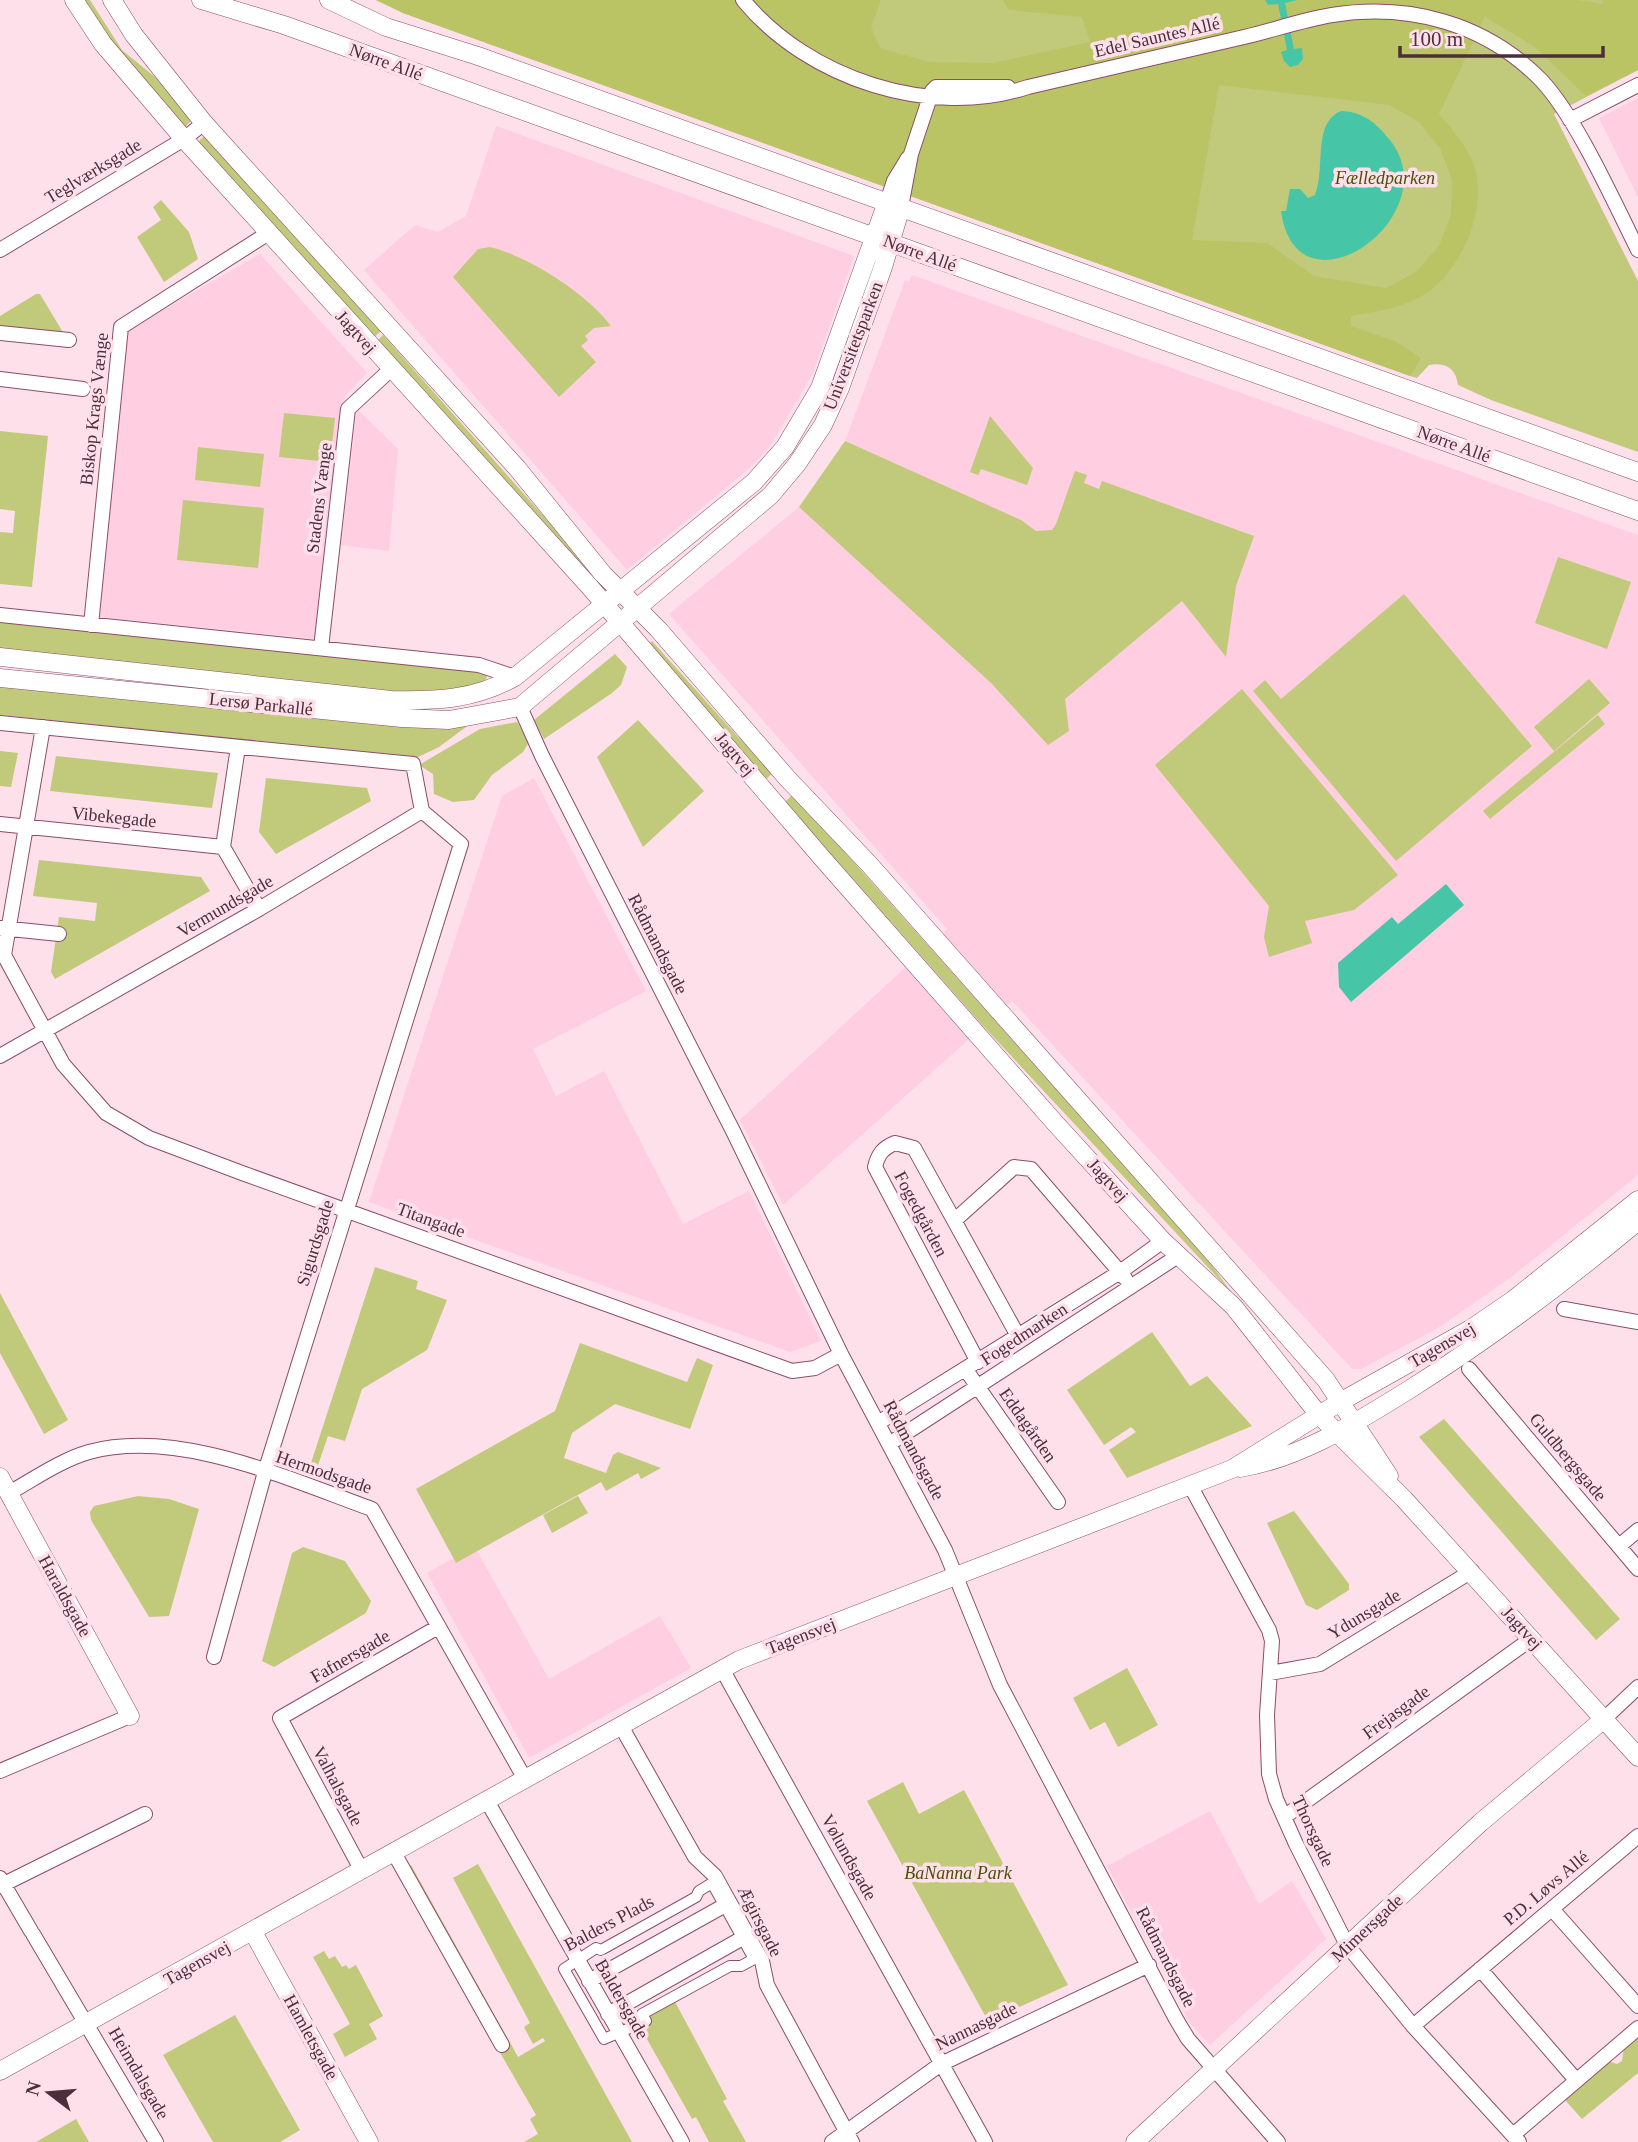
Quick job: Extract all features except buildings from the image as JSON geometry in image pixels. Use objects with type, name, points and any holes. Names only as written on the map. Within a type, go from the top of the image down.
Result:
[{"type":"street","name":"Jagtvej","points":[[74,0],[103,44],[184,139],[267,234],[606,606],[822,858],[1163,1241],[1234,1307],[1262,1347],[1319,1415],[1472,1571],[1638,1757]]},
{"type":"street","name":"Jagtvej","points":[[112,0],[134,35],[204,123],[517,468],[621,593],[787,778],[869,864],[1317,1370],[1404,1499]]},
{"type":"street","name":"Nørre Allé","points":[[201,0],[249,8],[304,32],[1638,510]]},
{"type":"street","name":"Nørre Allé","points":[[330,0],[386,27],[478,56],[1638,472]]},
{"type":"street","name":"Edel Sauntes Allé","points":[[743,0],[789,42],[832,68],[897,91],[958,100],[999,96],[1324,17],[1394,11],[1458,26],[1489,40],[1518,59],[1543,82],[1570,120],[1638,250]]},
{"type":"street","points":[[1570,120],[1638,85]]},
{"type":"street","name":"Universitetsparken","points":[[620,622],[771,495],[797,464],[823,425],[840,388],[894,205],[894,181],[911,154],[929,97]]},
{"type":"street","name":"Teglværksgade","points":[[0,250],[184,139],[204,123]]},
{"type":"street","name":"Biskop Krags Vænge","points":[[91,625],[121,327],[267,234]]},
{"type":"street","name":"Universitetsparken","points":[[606,606],[754,482],[785,447],[820,388],[883,240]]},
{"type":"street","points":[[0,333],[69,340]]},
{"type":"street","name":"Stadens Vænge","points":[[321,648],[348,410],[390,370]]},
{"type":"street","points":[[0,379],[83,389]]},
{"type":"street","name":"Lersø Parkallé","points":[[0,657],[391,699],[442,701],[475,695],[514,677],[606,606]]},
{"type":"street","points":[[0,615],[479,665],[514,677]]},
{"type":"street","name":"Lersø Parkallé","points":[[0,678],[449,720],[484,716],[520,707],[620,622]]},
{"type":"street","name":"Rådmandsgade","points":[[520,707],[542,757],[762,1190],[841,1353],[945,1550],[1000,1685],[1188,2039],[1279,2142]]},
{"type":"street","points":[[0,723],[413,764],[422,811]]},
{"type":"street","name":"Titangade","points":[[43,727],[4,929],[4,956],[63,1064],[85,1092],[125,1125],[161,1142],[345,1210],[792,1371],[815,1368],[841,1353]]},
{"type":"street","points":[[238,747],[223,847],[259,909]]},
{"type":"street","name":"Sigurdsgade","points":[[214,1657],[264,1472],[461,844],[422,811]]},
{"type":"street","name":"Vermundsgade","points":[[0,1056],[259,909],[422,811]]},
{"type":"street","name":"Vibekegade","points":[[0,824],[223,847]]},
{"type":"street","points":[[4,929],[59,934]]},
{"type":"street","name":"Fogedgården","points":[[972,1366],[875,1167],[878,1156],[886,1147],[895,1143],[914,1148],[1018,1336]]},
{"type":"street","name":"Fogedgården","points":[[955,1220],[1014,1167],[1024,1166],[1031,1169],[1131,1288]]},
{"type":"street","name":"Tagensvej","points":[[0,2071],[89,2024],[722,1669],[1232,1469],[1340,1402],[1472,1328],[1513,1300],[1638,1200]]},
{"type":"street","name":"Tagensvej","points":[[1232,1469],[1269,1464],[1336,1433],[1460,1357],[1550,1292],[1638,1221]]},
{"type":"street","name":"Fogedmarken","points":[[878,1423],[1120,1272],[1163,1241]]},
{"type":"street","name":"Fogedmarken","points":[[889,1444],[1178,1256]]},
{"type":"street","points":[[1564,1309],[1638,1322]]},
{"type":"street","name":"Eddagården","points":[[972,1366],[977,1387],[1058,1502]]},
{"type":"street","name":"Guldbergsgade","points":[[1469,1369],[1638,1569]]},
{"type":"street","name":"Hermodsgade","points":[[9,1493],[87,1452],[142,1444],[187,1448],[372,1509],[525,1779]]},
{"type":"street","name":"Haraldsgade","points":[[0,1477],[130,1716]]},
{"type":"street","name":"Thorsgade","points":[[1191,1486],[1269,1630],[1272,1641],[1266,1715],[1269,1774],[1284,1817],[1347,1945],[1413,2026],[1516,2139]]},
{"type":"street","points":[[1619,1546],[1638,1530]]},
{"type":"street","name":"Ydunsgade","points":[[1270,1673],[1320,1664],[1472,1571]]},
{"type":"street","name":"Fafnersgade","points":[[280,1718],[438,1627]]},
{"type":"street","name":"Frejasgade","points":[[1284,1817],[1531,1639]]},
{"type":"street","name":"Vølundsgade","points":[[722,1669],[985,2142]]},
{"type":"street","points":[[1604,1719],[1638,1688]]},
{"type":"street","points":[[0,1771],[130,1716]]},
{"type":"street","name":"Valhalsgade","points":[[280,1718],[362,1871]]},
{"type":"street","name":"Mimersgade","points":[[1135,2142],[1488,1816],[1604,1719]]},
{"type":"street","name":"Ægirsgade","points":[[621,1726],[695,1857],[715,1876],[727,1904],[762,1961],[767,1985],[849,2136]]},
{"type":"street","name":"Baldersgade","points":[[487,1801],[682,2142]]},
{"type":"street","points":[[1,1883],[145,1814]]},
{"type":"street","name":"P.D. Løvs Allé","points":[[1413,2026],[1638,1836]]},
{"type":"street","points":[[394,1853],[502,2045]]},
{"type":"street","name":"Heimdalsgade","points":[[1,1883],[74,2006],[89,2024],[156,2142]]},
{"type":"street","name":"Balders Plads","points":[[620,2034],[604,2039],[564,1969],[696,1897],[699,1891],[712,1883],[727,1904]]},
{"type":"street","points":[[589,1980],[727,1904]]},
{"type":"street","points":[[1552,1909],[1638,2006]]},
{"type":"street","name":"Hamletsgade","points":[[253,1932],[369,2142]]},
{"type":"street","points":[[608,2014],[746,1937],[754,1959],[741,1966],[730,1966],[642,2014],[646,2021],[620,2034]]},
{"type":"street","name":"Nannasgade","points":[[832,2142],[849,2136],[941,2064],[1149,1965]]},
{"type":"street","points":[[1480,1969],[1576,2080]]},
{"type":"street","points":[[1516,2139],[1576,2080],[1638,2028]]},
{"type":"shaded area","name":"Fælledparken","points":[[376,0],[881,0],[871,27],[880,48],[929,62],[993,63],[1090,42],[1082,17],[1009,10],[1002,0],[1265,0],[1268,5],[1298,0],[1577,0],[1603,4],[1603,0],[1638,0],[1638,70],[1586,96],[1535,47],[1485,17],[1439,114],[1466,149],[1477,178],[1476,214],[1464,248],[1444,278],[1423,295],[1393,307],[1351,316],[1351,326],[1395,341],[1421,358],[1410,376],[403,13]],"holes":[[[1219,85],[1389,105],[1419,122],[1440,148],[1452,180],[1451,214],[1439,246],[1416,272],[1386,288],[1314,276],[1267,243],[1192,240]]]},
{"type":"shaded area","points":[[1265,0],[1298,0],[1285,3],[1294,49],[1302,48],[1303,59],[1298,65],[1290,67],[1284,61],[1281,52],[1287,50],[1278,4],[1268,5]]},
{"type":"shaded area","points":[[1638,98],[1638,197],[1599,118]]},
{"type":"shaded area","points":[[1341,111],[1369,120],[1390,140],[1403,170],[1401,199],[1386,226],[1364,246],[1338,258],[1313,258],[1293,244],[1281,211],[1286,211],[1290,189],[1300,189],[1308,198],[1315,195],[1326,125]]},
{"type":"shaded area","points":[[496,126],[854,256],[813,373],[771,445],[752,466],[627,570],[364,270],[415,225],[438,232],[466,216]]},
{"type":"shaded area","points":[[260,254],[367,373],[345,396],[340,412],[315,639],[99,617],[128,330]]},
{"type":"shaded area","points":[[912,275],[1638,535],[1638,1175],[1514,1275],[1438,1328],[1361,1369],[1352,1369],[1012,1001],[783,1205],[740,1120],[947,929],[669,614],[799,507],[823,476],[845,441],[905,280],[909,282]]},
{"type":"shaded area","points":[[357,409],[398,449],[389,551],[341,545]]},
{"type":"shaded area","points":[[534,778],[646,991],[533,1049],[556,1096],[604,1071],[683,1224],[749,1191],[821,1341],[790,1352],[369,1202],[502,796]]},
{"type":"shaded area","points":[[1446,884],[1464,905],[1351,1002],[1339,987],[1338,963],[1392,917],[1398,924]]},
{"type":"shaded area","points":[[477,1551],[549,1679],[660,1616],[691,1668],[529,1758],[427,1573],[454,1558],[456,1562]]},
{"type":"shaded area","points":[[1210,1811],[1259,1904],[1292,1881],[1326,1939],[1210,2045],[1189,2022],[1107,1866]]},
{"type":"green space","points":[[84,0],[90,0],[122,50],[155,77],[192,120],[184,128],[113,43]]},
{"type":"green space","name":"Fælledparken","points":[[376,0],[1638,0],[1638,70],[1554,114],[1638,281],[1638,452],[1491,400],[1458,385],[1452,370],[1440,364],[1429,365],[1417,378],[1410,376],[403,13]]},
{"type":"green space","points":[[206,134],[381,331],[372,339],[198,142]]},
{"type":"green space","points":[[161,200],[189,232],[198,259],[164,282],[137,237],[161,220],[153,207]]},
{"type":"green space","points":[[490,247],[522,259],[556,278],[588,302],[611,326],[594,328],[585,336],[588,340],[581,346],[596,362],[559,397],[453,277],[478,249]]},
{"type":"green space","points":[[40,294],[64,334],[0,327],[0,316]]},
{"type":"green space","points":[[383,335],[593,572],[589,575],[376,342]]},
{"type":"green space","points":[[284,413],[335,418],[330,462],[279,457]]},
{"type":"green space","points":[[990,416],[1033,468],[1027,485],[981,469],[978,475],[970,472]]},
{"type":"green space","points":[[0,431],[48,436],[32,587],[0,584],[0,532],[13,533],[15,511],[0,509]]},
{"type":"green space","points":[[845,441],[1021,520],[1036,531],[1052,530],[1056,524],[1075,471],[1087,475],[1084,483],[1099,489],[1102,481],[1254,536],[1236,586],[1226,657],[1182,601],[1065,699],[1069,731],[1048,745],[991,683],[799,507]]},
{"type":"green space","points":[[198,447],[264,454],[260,487],[195,480]]},
{"type":"green space","points":[[183,500],[264,508],[258,568],[177,560]]},
{"type":"green space","points":[[1558,557],[1631,582],[1607,649],[1535,623]]},
{"type":"green space","points":[[1404,594],[1532,746],[1396,861],[1253,691],[1265,680],[1281,699]]},
{"type":"green space","points":[[0,621],[483,672],[487,677],[484,683],[451,692],[413,694],[0,651]]},
{"type":"green space","points":[[652,641],[738,737],[775,771],[765,780],[649,644]]},
{"type":"green space","points":[[615,654],[627,667],[621,685],[544,739],[534,720]]},
{"type":"green space","points":[[1589,679],[1610,703],[1554,751],[1534,727]]},
{"type":"green space","points":[[0,684],[470,724],[439,747],[418,757],[0,715]]},
{"type":"green space","points":[[1242,689],[1398,875],[1354,910],[1305,921],[1312,943],[1269,957],[1264,937],[1269,906],[1155,765]]},
{"type":"green space","points":[[1598,715],[1605,724],[1490,819],[1483,811]]},
{"type":"green space","points":[[638,720],[704,791],[643,847],[597,757]]},
{"type":"green space","points":[[517,722],[529,742],[523,752],[492,775],[474,800],[453,802],[434,794],[433,774],[419,765],[480,729]]},
{"type":"green space","points":[[0,751],[18,753],[11,787],[0,786]]},
{"type":"green space","points":[[56,756],[218,773],[212,808],[50,791]]},
{"type":"green space","points":[[266,778],[367,788],[371,801],[276,854],[259,832]]},
{"type":"green space","points":[[793,794],[1206,1257],[1231,1292],[986,1029],[785,802]]},
{"type":"green space","points":[[39,860],[201,877],[210,891],[55,979],[51,972],[59,917],[95,921],[97,903],[33,896]]},
{"type":"green space","points":[[375,1267],[418,1281],[416,1289],[447,1300],[427,1350],[362,1389],[345,1441],[328,1436],[317,1468],[310,1466]]},
{"type":"green space","points":[[0,1293],[68,1420],[44,1434],[0,1353]]},
{"type":"green space","points":[[1152,1332],[1190,1386],[1207,1376],[1252,1426],[1127,1478],[1109,1450],[1136,1432],[1131,1427],[1104,1445],[1067,1390]]},
{"type":"green space","points":[[580,1343],[687,1382],[697,1358],[713,1365],[690,1429],[615,1404],[572,1433],[564,1458],[606,1473],[613,1455],[618,1452],[661,1468],[641,1479],[638,1473],[606,1491],[601,1482],[456,1563],[416,1489],[555,1411]]},
{"type":"green space","points":[[1444,1419],[1620,1619],[1596,1640],[1419,1437]]},
{"type":"green space","points":[[138,1496],[169,1499],[199,1509],[169,1616],[149,1617],[91,1520],[90,1512],[94,1506]]},
{"type":"green space","points":[[578,1496],[588,1513],[552,1533],[543,1515]]},
{"type":"green space","points":[[1294,1511],[1349,1584],[1349,1590],[1317,1610],[1306,1605],[1267,1523]]},
{"type":"green space","points":[[303,1547],[345,1561],[371,1601],[366,1613],[274,1667],[262,1661],[292,1553]]},
{"type":"green space","points":[[1127,1668],[1158,1725],[1118,1747],[1105,1722],[1090,1730],[1073,1698]]},
{"type":"green space","name":"BaNanna Park","points":[[903,1782],[919,1814],[964,1790],[1068,1985],[988,2021],[867,1801]]},
{"type":"green space","points":[[478,1864],[632,2142],[524,2142],[538,2134],[530,2119],[536,2115],[397,1874],[411,1865],[518,2057],[545,2041],[543,2038],[533,2044],[524,2027],[530,2023],[453,1878]]},
{"type":"green space","points":[[324,1951],[329,1959],[335,1956],[342,1967],[346,1965],[349,1969],[356,1965],[383,2016],[369,2024],[377,2039],[345,2057],[333,2034],[350,2024],[313,1957]]},
{"type":"green space","points":[[673,1998],[727,2099],[723,2101],[746,2142],[709,2142],[696,2117],[692,2119],[639,2025],[642,2014]]},
{"type":"green space","points":[[235,2015],[300,2130],[280,2142],[213,2142],[163,2055]]},
{"type":"green space","points":[[1638,2036],[1638,2073],[1582,2119],[1565,2100],[1608,2061],[1617,2064],[1622,2061],[1624,2048]]},
{"type":"green space","points":[[76,2119],[89,2142],[36,2142]]}]
